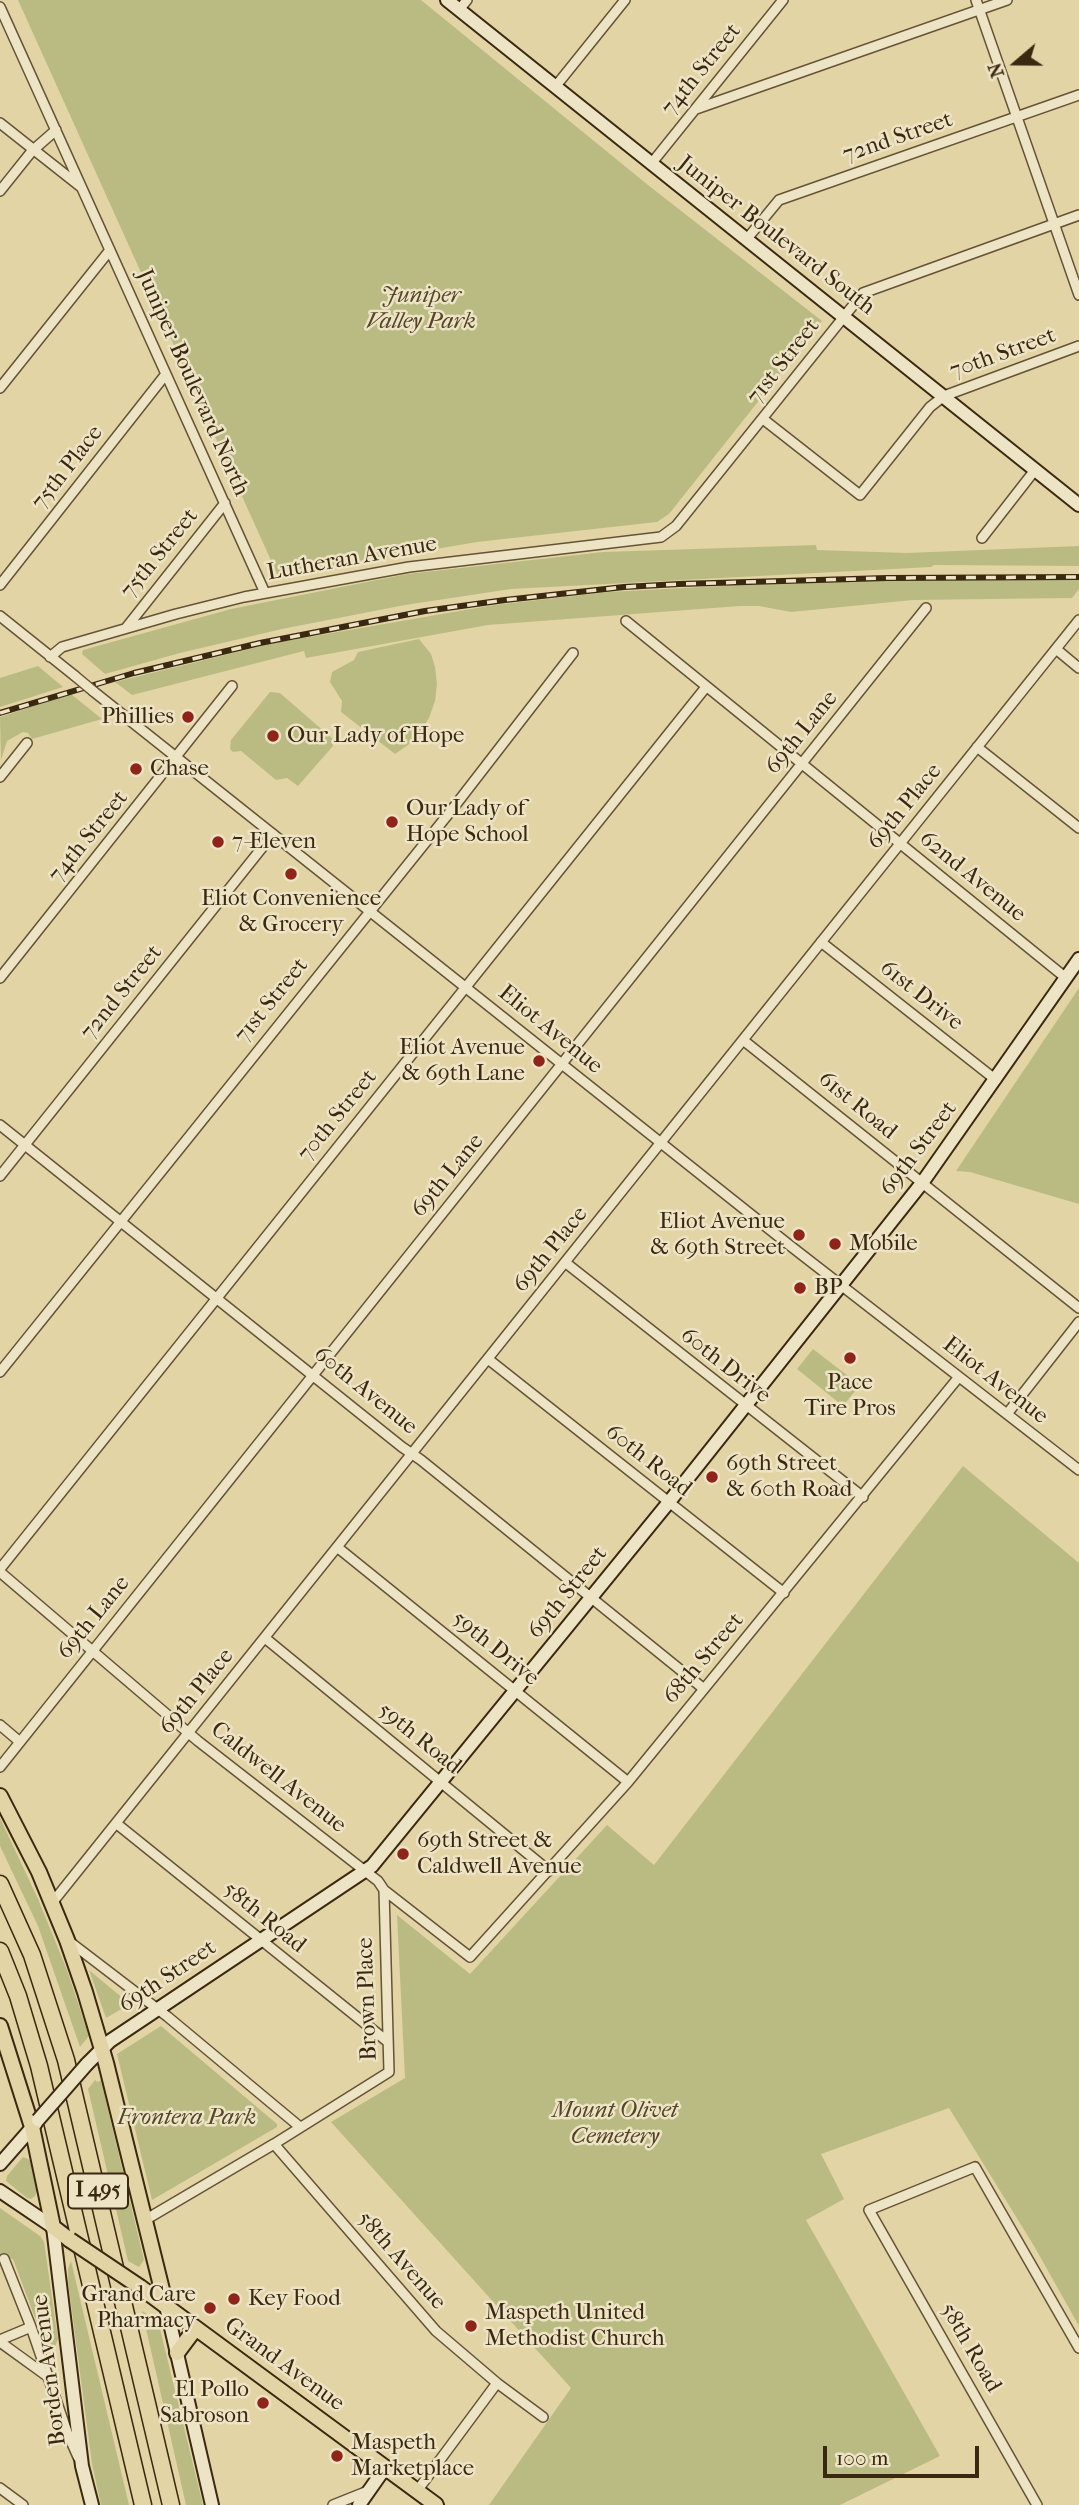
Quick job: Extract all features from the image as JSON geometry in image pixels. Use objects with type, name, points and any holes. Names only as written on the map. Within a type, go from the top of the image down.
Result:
[{"type":"highway","name":"I 495","points":[[0,1884],[17,1919],[45,1991],[66,2060],[171,2505]]},
{"type":"highway","name":"I 495","points":[[0,1951],[29,2030],[48,2102],[143,2505]]},
{"type":"main road","name":"Juniper Boulevard South","points":[[447,0],[463,5],[555,87],[1079,505]]},
{"type":"main road","name":"69th Street","points":[[0,2164],[102,2048],[372,1866],[669,1502],[922,1183],[1079,959]]},
{"type":"main road","points":[[0,1796],[67,1940],[102,2048],[211,2501]]},
{"type":"main road","points":[[0,2026],[35,2123],[53,2227]]},
{"type":"main road","name":"Grand Avenue","points":[[0,2191],[140,2287],[436,2505]]},
{"type":"main road","name":"Borden Avenue","points":[[53,2227],[82,2466],[92,2505]]},
{"type":"main road","points":[[177,2353],[195,2329]]},
{"type":"main road","points":[[359,2505],[385,2468]]},
{"type":"street","points":[[555,87],[625,0]]},
{"type":"street","name":"74th Street","points":[[651,164],[783,0]]},
{"type":"street","points":[[696,109],[978,5],[1007,0]]},
{"type":"street","points":[[978,5],[1079,295]]},
{"type":"street","name":"Juniper Boulevard North","points":[[0,7],[265,593]]},
{"type":"street","name":"72nd Street","points":[[746,240],[779,200],[1079,95]]},
{"type":"street","points":[[0,122],[32,150]]},
{"type":"street","points":[[0,191],[32,150],[56,130]]},
{"type":"street","name":"Juniper Boulevard North","points":[[32,150],[83,189]]},
{"type":"street","name":"71st Street","points":[[668,533],[863,293],[1079,215]]},
{"type":"street","points":[[0,388],[110,250]]},
{"type":"street","name":"70th Street","points":[[763,419],[860,495],[930,407],[944,396],[1079,346]]},
{"type":"street","name":"75th Place","points":[[0,585],[166,374]]},
{"type":"street","points":[[982,538],[1035,470]]},
{"type":"street","name":"75th Street","points":[[125,629],[225,503]]},
{"type":"street","name":"Lutheran Avenue","points":[[50,657],[62,647],[176,614],[265,593],[410,567],[651,539],[668,533]]},
{"type":"street","name":"69th Lane","points":[[0,1767],[926,608]]},
{"type":"street","name":"Eliot Avenue","points":[[0,616],[660,1143],[1079,1470]]},
{"type":"street","name":"69th Place","points":[[52,1903],[1079,620]]},
{"type":"street","name":"62nd Avenue","points":[[626,621],[1066,978]]},
{"type":"street","points":[[1056,649],[1079,668]]},
{"type":"street","name":"71st Street","points":[[0,1372],[469,789],[573,653]]},
{"type":"street","name":"74th Street","points":[[0,978],[232,687]]},
{"type":"street","name":"70th Street","points":[[0,1571],[706,687]]},
{"type":"street","points":[[0,777],[27,743]]},
{"type":"street","points":[[977,747],[1079,828]]},
{"type":"street","name":"72nd Street","points":[[0,1176],[273,834]]},
{"type":"street","name":"61st Drive","points":[[821,942],[996,1080]]},
{"type":"street","name":"61st Road","points":[[743,1040],[1079,1308]]},
{"type":"street","name":"60th Avenue","points":[[0,1125],[704,1689]]},
{"type":"street","name":"60th Drive","points":[[566,1263],[863,1497]]},
{"type":"street","points":[[1007,1414],[1079,1322]]},
{"type":"street","name":"60th Road","points":[[488,1359],[784,1593]]},
{"type":"street","name":"68th Street","points":[[470,1957],[628,1782],[958,1378]]},
{"type":"street","name":"59th Drive","points":[[337,1547],[628,1782]]},
{"type":"street","name":"Caldwell Avenue","points":[[0,1571],[189,1732],[378,1881],[384,1891],[470,1957]]},
{"type":"street","name":"59th Road","points":[[265,1638],[549,1871]]},
{"type":"street","points":[[0,1725],[20,1742]]},
{"type":"street","name":"58th Road","points":[[117,1824],[388,2042]]},
{"type":"street","name":"Brown Place","points":[[145,2220],[389,2072],[384,1891]]},
{"type":"street","points":[[67,1940],[158,2009],[300,2127]]},
{"type":"street","name":"58th Avenue","points":[[274,2144],[436,2331],[497,2383],[543,2417]]},
{"type":"street","name":"58th Road","points":[[1037,2505],[869,2210],[975,2167],[1079,2348]]},
{"type":"street","name":"Borden Avenue","points":[[4,2259],[82,2466]]},
{"type":"street","points":[[0,2341],[31,2328]]},
{"type":"street","points":[[0,2341],[48,2377]]},
{"type":"street","points":[[417,2491],[497,2383]]},
{"type":"street","points":[[0,2488],[23,2505]]},
{"type":"street","points":[[333,2505],[369,2491]]},
{"type":"street","points":[[211,2501],[222,2505]]},
{"type":"green space","name":"Juniper Valley Park","points":[[18,0],[421,0],[648,185],[822,321],[669,514],[657,522],[477,542],[278,576]]},
{"type":"green space","points":[[816,545],[817,550],[907,553],[1079,546],[1079,566],[934,565],[511,589],[405,605],[282,629],[105,674],[82,654],[83,650],[231,609],[407,574],[603,552]]},
{"type":"green space","points":[[922,579],[1079,580],[1079,589],[1072,598],[913,600],[791,612],[759,606],[740,606],[488,625],[306,658],[304,651],[132,695],[115,682],[274,643],[494,605],[609,592]]},
{"type":"green space","points":[[419,639],[431,654],[435,667],[435,701],[429,718],[419,733],[395,754],[341,712],[342,701],[330,682],[332,672],[354,660],[358,652]]},
{"type":"green space","points":[[38,666],[63,687],[0,707],[0,678]]},
{"type":"green space","points":[[270,692],[280,693],[334,740],[333,746],[298,786],[287,778],[276,780],[241,751],[233,752],[230,749],[231,740]]},
{"type":"green space","points":[[71,694],[102,719],[32,739],[28,733],[23,732],[7,741],[1,760],[0,717]]},
{"type":"green space","points":[[1079,988],[1079,1204],[970,1172],[956,1171]]},
{"type":"green space","points":[[813,1349],[860,1385],[843,1406],[797,1369]]},
{"type":"green space","name":"Mount Olivet Cemetery","points":[[963,1466],[1079,1563],[1079,2326],[1034,2246],[949,2108],[821,2154],[844,2199],[806,2220],[940,2456],[840,2505],[489,2505],[571,2388],[331,2122],[405,2078],[397,1915],[470,1974],[607,1825],[654,1865]]},
{"type":"green space","points":[[0,1818],[38,1899],[67,1970],[89,2036],[80,2047],[38,1926],[0,1846]]},
{"type":"green space","points":[[89,1970],[130,2004],[106,2018]]},
{"type":"green space","name":"Frontera Park","points":[[161,2026],[277,2124],[277,2127],[152,2200],[117,2054]]},
{"type":"green space","points":[[95,2080],[101,2080],[144,2260],[139,2267],[128,2261],[88,2089]]},
{"type":"green space","points":[[23,2157],[30,2160],[37,2191],[31,2199],[6,2181]]},
{"type":"green space","points":[[0,2208],[40,2236],[44,2242],[58,2339],[54,2349],[47,2350],[13,2259],[0,2256]]},
{"type":"green space","points":[[71,2261],[129,2505],[101,2505],[92,2464],[68,2281]]},
{"type":"green space","points":[[142,2311],[155,2319],[160,2329],[203,2505],[186,2505]]},
{"type":"railway","points":[[0,713],[134,673],[260,643],[425,611],[505,600],[679,584],[887,578],[1079,577]]},
{"type":"place","name":"Phillies","points":[[188,717]]},
{"type":"place","name":"Our Lady of Hope","points":[[273,736]]},
{"type":"place","name":"Chase","points":[[136,769]]},
{"type":"place","name":"Our Lady of Hope School","points":[[392,822]]},
{"type":"place","name":"7-Eleven","points":[[218,842]]},
{"type":"place","name":"Eliot Convenience & Grocery","points":[[291,874]]},
{"type":"place","name":"Eliot Avenue & 69th Lane","points":[[539,1061]]},
{"type":"place","name":"Eliot Avenue & 69th Street","points":[[799,1235]]},
{"type":"place","name":"Mobile","points":[[835,1244]]},
{"type":"place","name":"BP","points":[[800,1288]]},
{"type":"place","name":"Pace Tire Pros","points":[[850,1358]]},
{"type":"place","name":"69th Street & 60th Road","points":[[712,1477]]},
{"type":"place","name":"69th Street & Caldwell Avenue","points":[[403,1854]]},
{"type":"place","name":"Key Food","points":[[234,2299]]},
{"type":"place","name":"Grand Care Pharmacy","points":[[210,2308]]},
{"type":"place","name":"Maspeth United Methodist Church","points":[[471,2326]]},
{"type":"place","name":"El Pollo Sabroson","points":[[263,2403]]},
{"type":"place","name":"Maspeth Marketplace","points":[[337,2456]]}]
